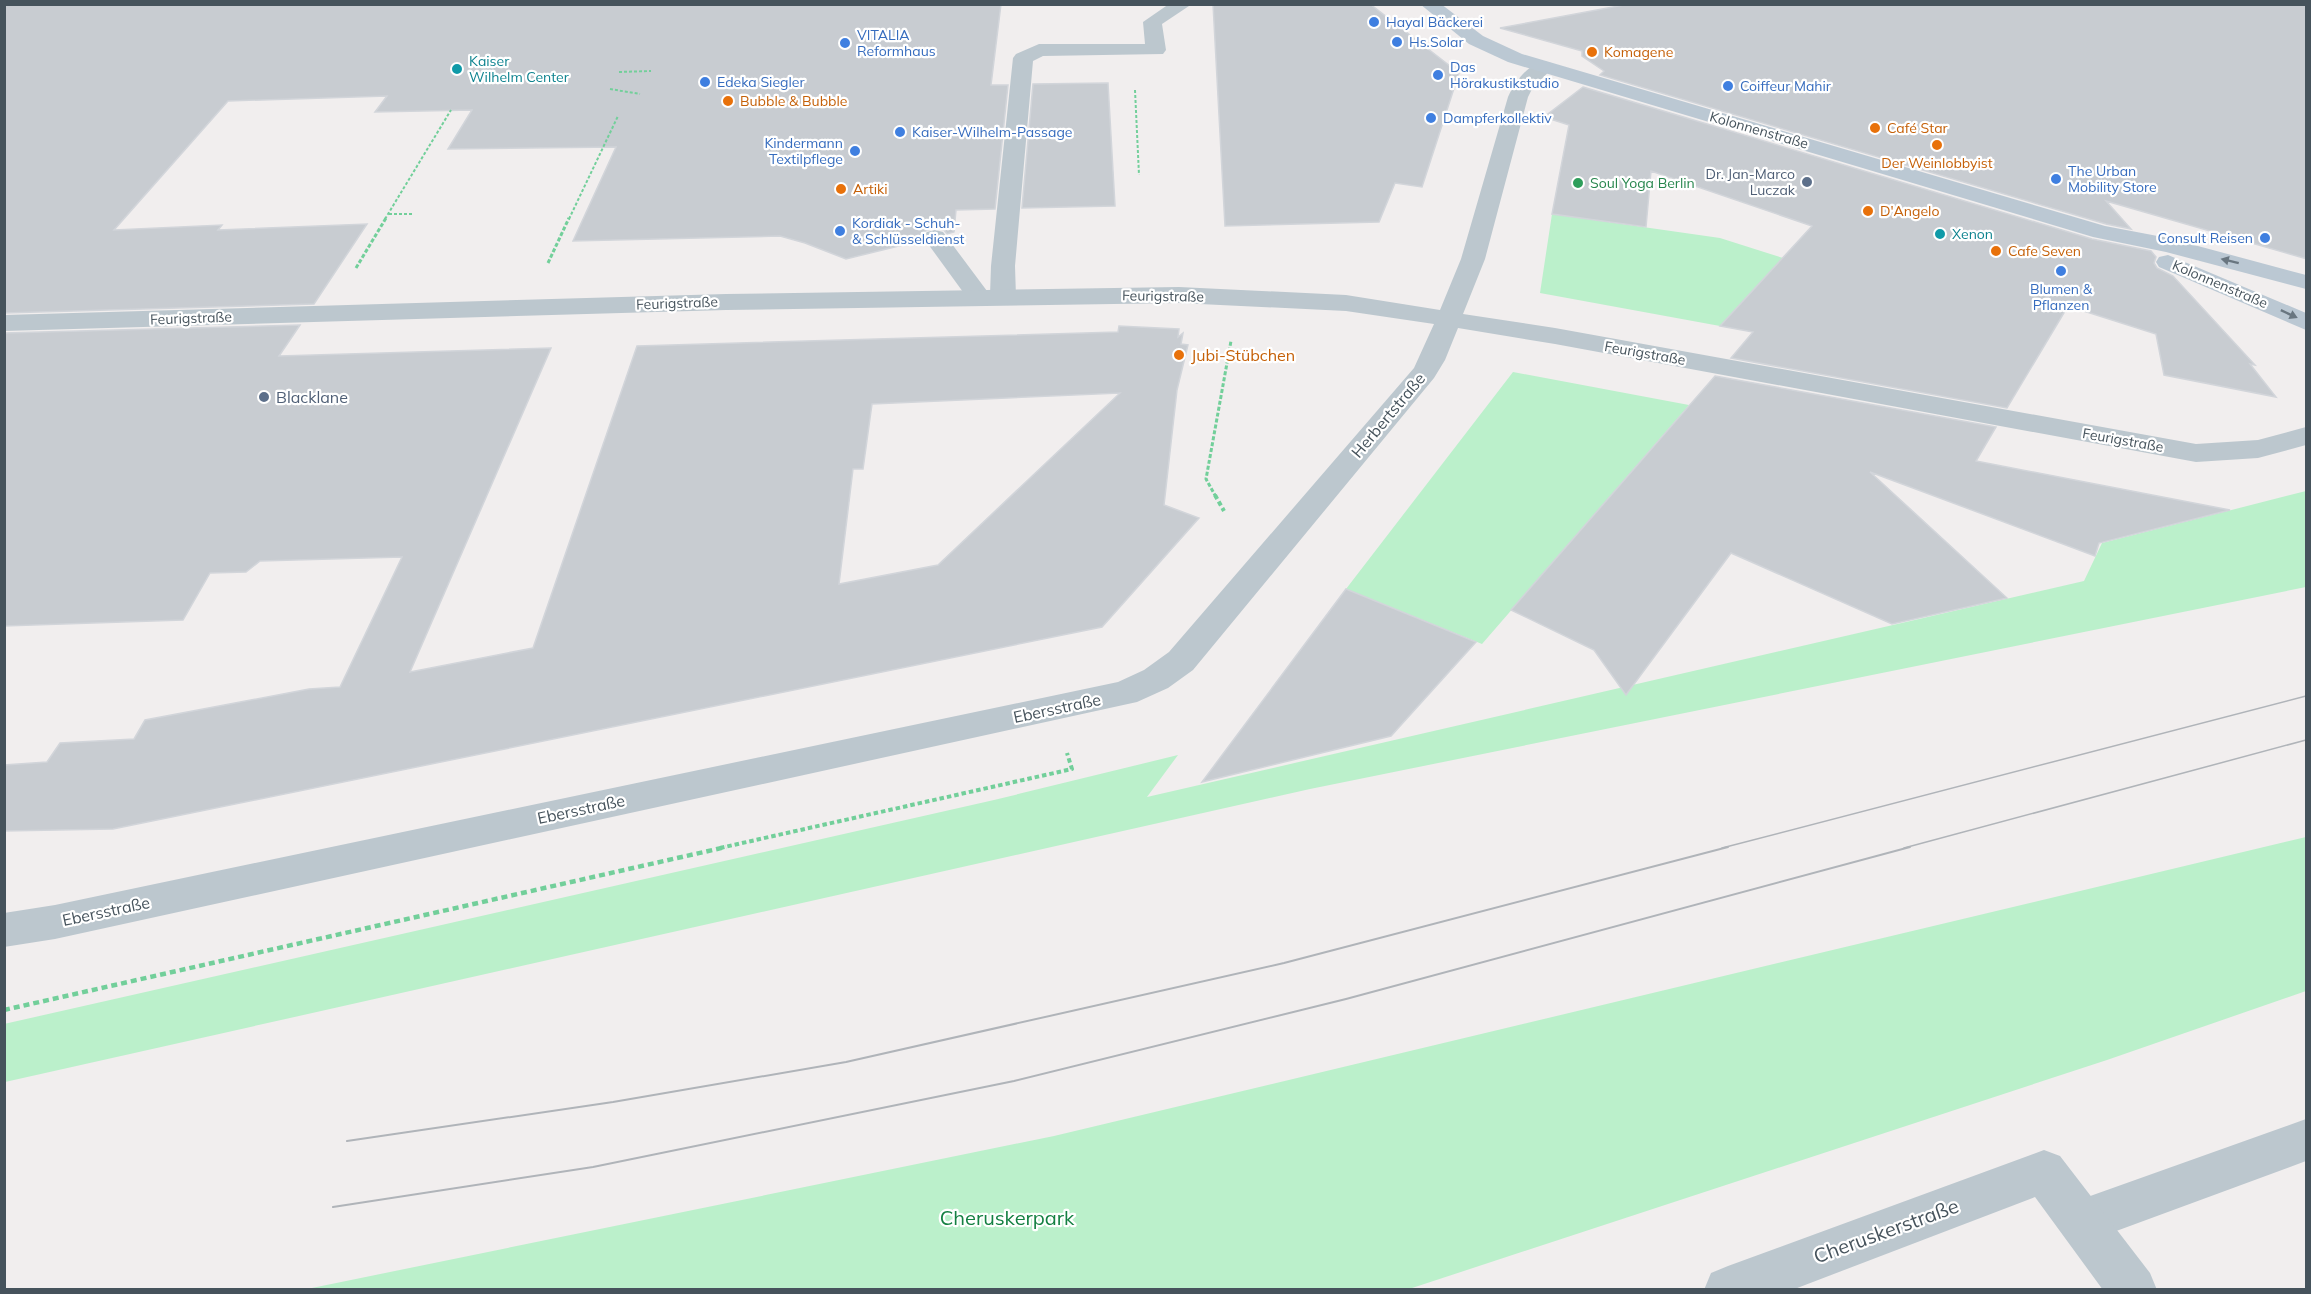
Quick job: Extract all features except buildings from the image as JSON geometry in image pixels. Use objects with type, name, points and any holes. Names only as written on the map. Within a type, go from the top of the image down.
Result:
[{"type":"main road","name":"Kolonnenstraße","points":[[1429,4],[1476,40],[1515,58],[2101,231],[2168,245],[2307,282]]},
{"type":"main road","name":"Kolonnenstraße","points":[[2101,231],[2307,322]]},
{"type":"street","points":[[935,237],[992,297],[1003,266],[1023,58],[1039,50],[1156,50],[1152,22],[1183,4]]},
{"type":"street","name":"Herbertstraße","points":[[1156,679],[1181,661],[1425,372],[1473,259],[1518,97],[1524,84],[1544,67]]},
{"type":"street","name":"Feurigstraße","points":[[4,323],[726,302],[992,297],[1179,295],[1346,303],[1449,318],[2196,453],[2258,449],[2307,436]]},
{"type":"street","name":"Ebersstraße","points":[[4,930],[55,922],[1054,709],[1125,693],[1156,679]]},
{"type":"street","points":[[2133,1290],[2081,1221],[2307,1140]]},
{"type":"street","name":"Cheruskerstraße","points":[[1728,1290],[2044,1172],[2081,1221]]},
{"type":"path","points":[[1133,50],[1139,175]]},
{"type":"path","points":[[619,72],[651,71]]},
{"type":"path","points":[[610,88],[640,94]]},
{"type":"path","points":[[743,104],[795,103]]},
{"type":"path","points":[[352,274],[451,110]]},
{"type":"path","points":[[544,270],[618,116]]},
{"type":"path","points":[[389,214],[413,214]]},
{"type":"path","points":[[1224,511],[1206,479],[1230,344]]},
{"type":"path","points":[[4,1010],[1072,769],[1054,709]]},
{"type":"green space","points":[[1552,214],[1720,238],[1783,258],[1720,326],[1540,293]]},
{"type":"green space","points":[[1513,372],[1689,405],[1482,644],[1346,589]]},
{"type":"green space","points":[[2306,491],[2306,587],[1310,789],[5,1082],[4,1024],[994,800],[1178,755],[1147,797],[2084,581],[2102,543]]},
{"type":"green space","name":"Cheruskerpark","points":[[2306,837],[2306,991],[2107,1060],[1409,1289],[307,1289],[1054,1136]]},
{"type":"tram line","points":[[1722,848],[2306,696]]},
{"type":"tram line","points":[[1904,848],[2306,740]]},
{"type":"tram line","points":[[347,1141],[613,1102],[846,1062],[1284,963],[1728,847]]},
{"type":"tram line","points":[[333,1207],[593,1167],[1014,1081],[1346,999],[1910,847]]},
{"type":"place","name":"Hayal Bäckerei","points":[[1374,22]]},
{"type":"place","name":"Hs.Solar","points":[[1397,42]]},
{"type":"place","name":"VITALIA Reformhaus","points":[[845,43]]},
{"type":"place","name":"Komagene","points":[[1592,52]]},
{"type":"place","name":"Kaiser Wilhelm Center","points":[[457,69]]},
{"type":"place","name":"Das Hörakustikstudio","points":[[1438,75]]},
{"type":"place","name":"Edeka Siegler","points":[[705,82]]},
{"type":"place","name":"Coiffeur Mahir","points":[[1728,86]]},
{"type":"place","name":"Bubble & Bubble","points":[[728,101]]},
{"type":"place","name":"Dampferkollektiv","points":[[1431,118]]},
{"type":"place","name":"Café Star","points":[[1875,128]]},
{"type":"place","name":"Kaiser-Wilhelm-Passage","points":[[900,132]]},
{"type":"place","name":"Der Weinlobbyist","points":[[1937,145]]},
{"type":"place","name":"Kindermann Textilpflege","points":[[855,151]]},
{"type":"place","name":"The Urban Mobility Store","points":[[2056,179]]},
{"type":"place","name":"Dr. Jan-Marco Luczak","points":[[1807,182]]},
{"type":"place","name":"Soul Yoga Berlin","points":[[1578,183]]},
{"type":"place","name":"Artiki","points":[[841,189]]},
{"type":"place","name":"D'Angelo","points":[[1868,211]]},
{"type":"place","name":"Kordiak - Schuh- & Schlüsseldienst","points":[[840,231]]},
{"type":"place","name":"Xenon","points":[[1940,234]]},
{"type":"place","name":"Consult Reisen","points":[[2265,238]]},
{"type":"place","name":"Cafe Seven","points":[[1996,251]]},
{"type":"place","name":"Blumen & Pflanzen","points":[[2061,271]]},
{"type":"place","name":"Jubi-Stübchen","points":[[1179,355]]},
{"type":"place","name":"Blacklane","points":[[264,397]]}]
